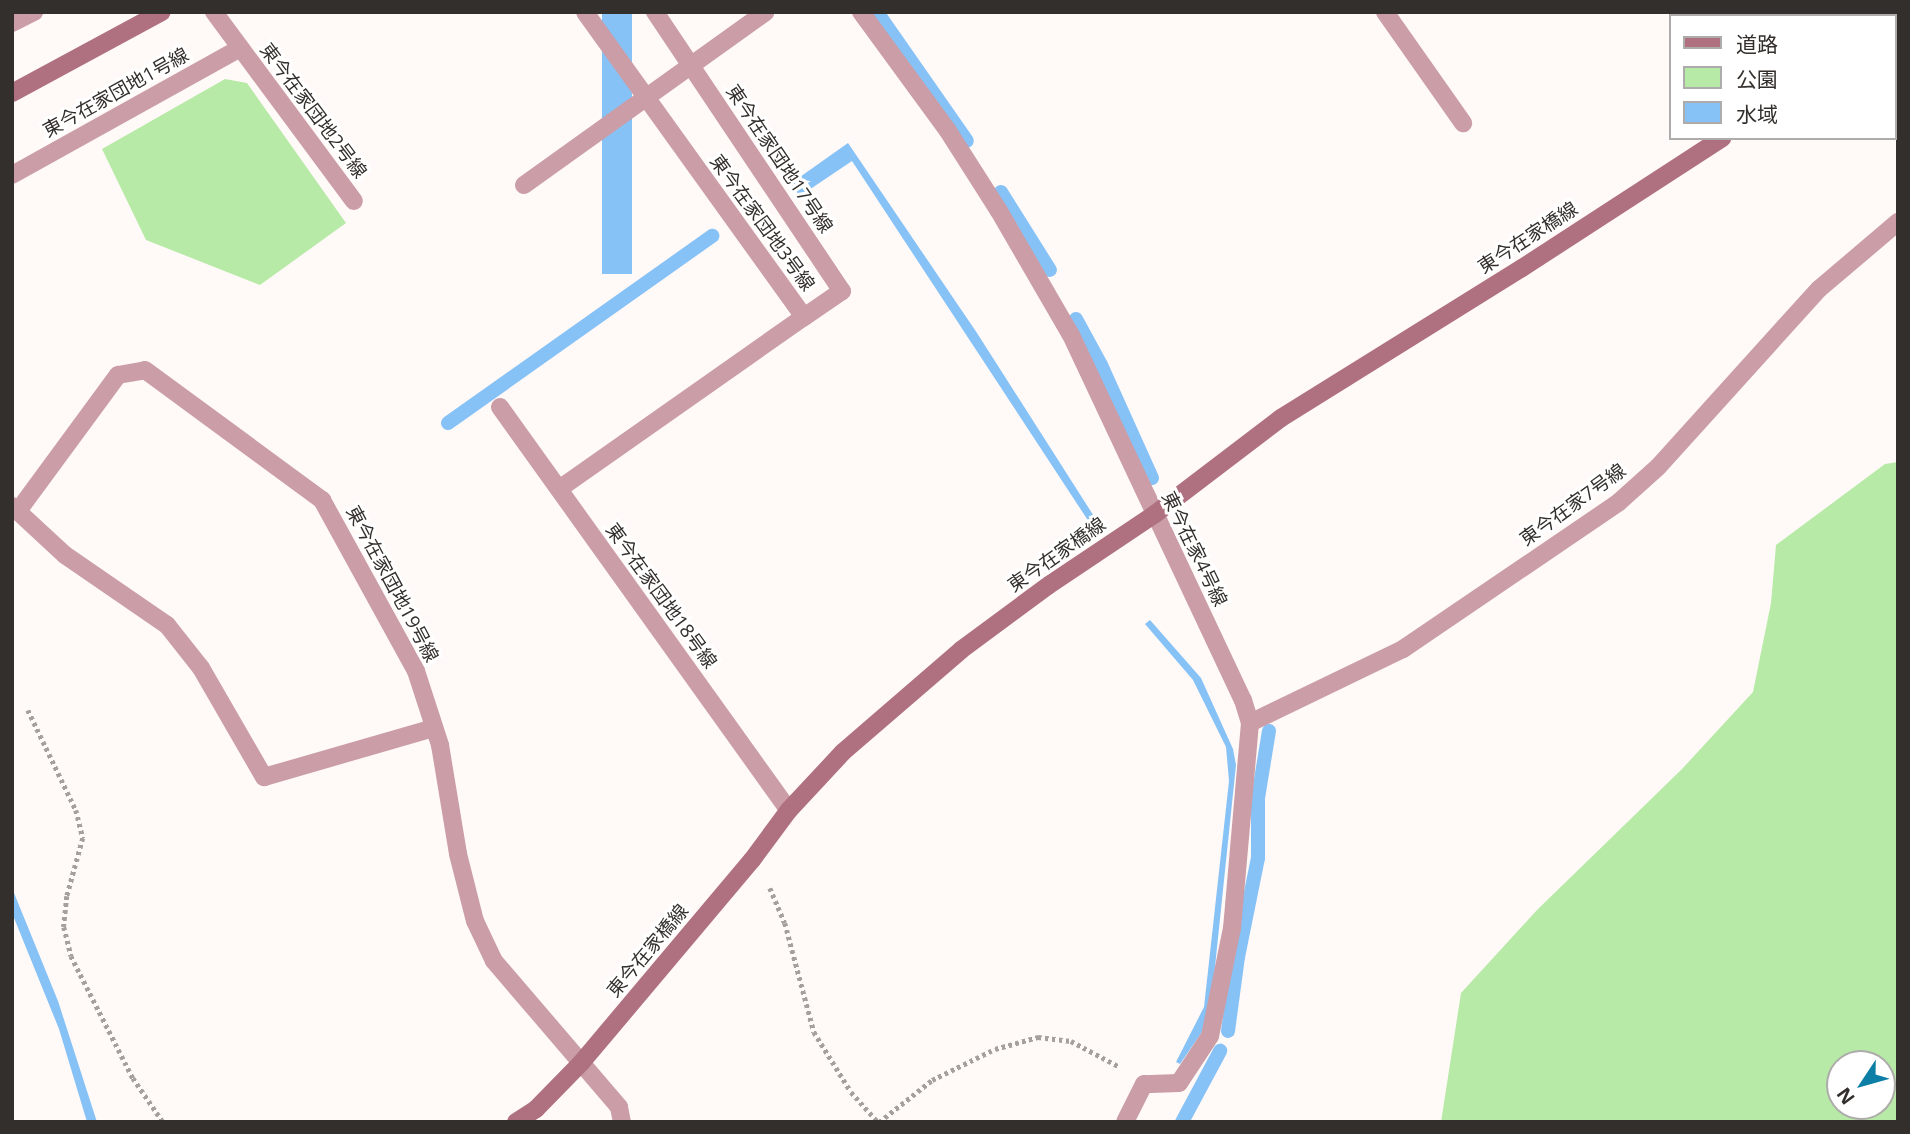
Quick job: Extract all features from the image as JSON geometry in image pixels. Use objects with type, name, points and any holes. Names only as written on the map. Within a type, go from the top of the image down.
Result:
[{"type":"street","points":[[12,23],[34,12]]},
{"type":"street","points":[[12,93],[162,12]]},
{"type":"street","name":"東今在家団地2号線","points":[[214,12],[354,201]]},
{"type":"street","name":"東今在家団地3号線","points":[[559,489],[804,317],[585,12]]},
{"type":"street","name":"東今在家団地17号線","points":[[655,12],[842,291],[804,317]]},
{"type":"street","points":[[524,185],[766,12]]},
{"type":"street","name":"東今在家4号線","points":[[862,12],[948,131],[999,211],[1071,335],[1243,700],[1250,723],[1232,928],[1210,1036],[1179,1083],[1144,1084]]},
{"type":"street","points":[[1385,12],[1463,122]]},
{"type":"street","name":"東今在家団地1号線","points":[[12,175],[240,48]]},
{"type":"street","name":"東今在家橋線","points":[[516,1122],[536,1109],[581,1063],[752,859],[789,810],[880,717],[961,650],[1049,585],[1155,514],[1281,418],[1522,268],[1718,140]]},
{"type":"street","name":"東今在家7号線","points":[[1250,723],[1402,649],[1619,502],[1658,467],[1819,289],[1898,222]]},
{"type":"street","name":"東今在家団地19号線","points":[[15,509],[118,375],[145,370],[322,500],[416,671],[440,745],[458,854],[475,921],[494,961],[619,1107],[622,1122]]},
{"type":"street","name":"東今在家団地18号線","points":[[500,407],[789,810]]},
{"type":"street","points":[[15,509],[65,555],[167,625],[201,668],[264,777],[434,727]]},
{"type":"street","points":[[1125,1122],[1144,1084]]},
{"type":"path","points":[[28,710],[76,810],[83,838],[67,896],[64,927],[71,956],[133,1079],[163,1122]]},
{"type":"path","points":[[752,859],[768,884],[786,923],[814,1032],[851,1092],[879,1122],[932,1080],[995,1049],[1038,1038],[1071,1041],[1144,1084]]},
{"type":"green space","points":[[225,79],[247,83],[346,223],[260,285],[146,240],[102,149]]},
{"type":"green space","points":[[1898,462],[1898,1122],[1441,1122],[1461,993],[1537,910],[1682,769],[1753,692],[1771,603],[1776,545],[1885,464]]},
{"type":"water","points":[[602,12],[632,12],[632,274],[602,274]]},
{"type":"water","points":[[848,143],[977,333],[1097,521],[1091,525],[852,161],[800,196],[790,184]]},
{"type":"water","points":[[1150,620],[1201,678],[1233,749],[1236,765],[1213,986],[1202,1032],[1180,1064],[1176,1062],[1204,1007],[1229,781],[1226,747],[1193,680],[1145,624]]},
{"type":"water","points":[[12,888],[58,1001],[97,1122],[87,1122],[59,1029],[12,913]]},
{"type":"waterway","points":[[877,12],[967,141]]},
{"type":"waterway","points":[[1001,192],[1050,270]]},
{"type":"waterway","points":[[448,423],[712,236]]},
{"type":"waterway","points":[[1076,319],[1101,365],[1152,478]]},
{"type":"waterway","points":[[1228,1031],[1238,957],[1258,858],[1258,798],[1269,731]]},
{"type":"waterway","points":[[1182,1122],[1220,1051]]}]
